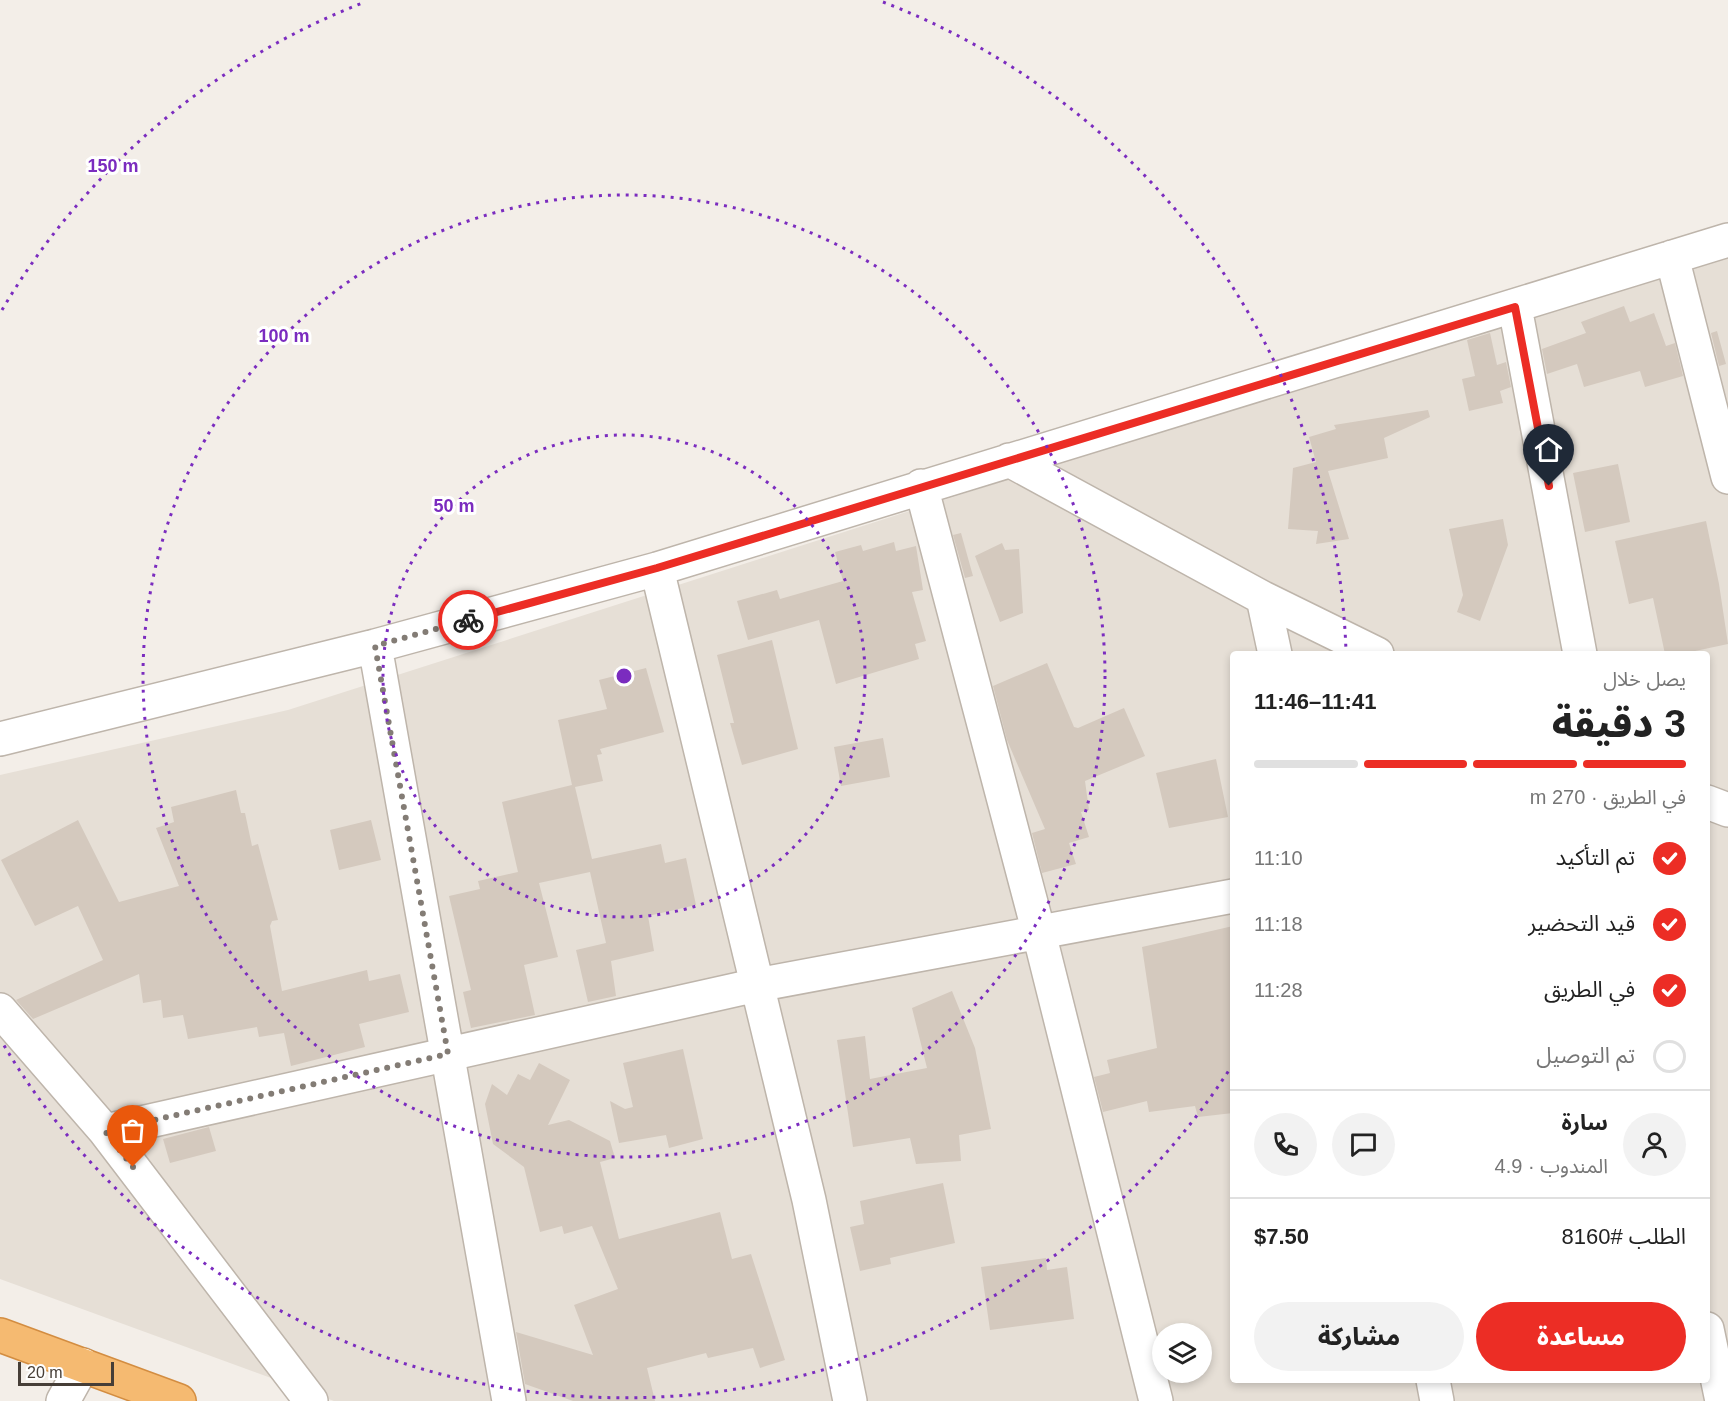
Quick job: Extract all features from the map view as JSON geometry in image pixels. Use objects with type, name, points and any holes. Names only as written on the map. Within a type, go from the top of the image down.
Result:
[{"type":"highway","points":[[0,1335],[179,1401]]},
{"type":"street","points":[[0,739],[375,646],[657,568],[1728,240]]},
{"type":"street","points":[[1672,257],[1728,477]]},
{"type":"street","points":[[1515,307],[1579,651]]},
{"type":"street","points":[[1009,460],[1263,598],[1371,651]]},
{"type":"street","points":[[921,486],[1039,933],[1156,1401]]},
{"type":"street","points":[[657,568],[809,1200],[850,1401]]},
{"type":"street","points":[[1263,598],[1274,651]]},
{"type":"street","points":[[375,646],[509,1401]]},
{"type":"street","points":[[105,1131],[757,985],[1230,897]]},
{"type":"street","points":[[0,1010],[105,1131],[311,1401]]},
{"type":"street","points":[[1710,1343],[1722,1401]]},
{"type":"street","points":[[63,1401],[83,1365]]},
{"type":"street","points":[[1434,1383],[1437,1401]]},
{"type":"shaded area","points":[[1728,249],[1728,1401],[334,1401],[0,1279],[0,775],[288,710]]},
{"type":"building","points":[[1624,306],[1630,322],[1654,313],[1666,346],[1675,343],[1683,376],[1645,387],[1640,371],[1584,387],[1577,364],[1547,374],[1542,349],[1586,333],[1581,322]]},
{"type":"building","points":[[1717,331],[1726,364],[1719,366],[1711,333]]},
{"type":"building","points":[[1490,333],[1497,365],[1506,362],[1511,387],[1500,391],[1503,403],[1469,411],[1462,379],[1475,376],[1467,340]]},
{"type":"building","points":[[1428,410],[1430,417],[1384,438],[1388,458],[1328,471],[1349,539],[1316,544],[1318,531],[1288,529],[1293,468],[1316,462],[1309,437],[1336,429],[1334,425]]},
{"type":"building","points":[[1618,464],[1630,522],[1585,532],[1573,473]]},
{"type":"building","points":[[1503,519],[1508,545],[1480,621],[1457,612],[1463,595],[1449,529]]},
{"type":"building","points":[[1706,521],[1728,644],[1695,651],[1664,651],[1653,598],[1629,604],[1615,541]]},
{"type":"building","points":[[961,533],[973,576],[965,578],[953,535]]},
{"type":"building","points":[[894,542],[896,551],[916,546],[923,590],[912,592],[926,641],[915,644],[919,659],[836,684],[819,620],[748,640],[737,601],[777,590],[780,599],[843,581],[835,552],[861,545],[863,551]]},
{"type":"building","points":[[1002,543],[1005,550],[1019,549],[1023,613],[1000,622],[975,556]]},
{"type":"building","points":[[772,640],[798,749],[742,765],[730,723],[734,723],[717,655]]},
{"type":"building","points":[[1047,663],[1074,727],[1078,728],[1124,708],[1145,756],[1085,781],[1089,810],[1081,812],[1089,837],[1069,843],[1076,864],[1042,873],[1032,833],[1045,829],[1007,740],[993,686]]},
{"type":"building","points":[[646,668],[664,732],[600,749],[602,754],[597,755],[603,781],[575,787],[592,859],[661,844],[665,863],[686,858],[696,905],[648,916],[654,951],[611,961],[616,996],[588,1002],[576,950],[606,943],[590,872],[539,883],[558,957],[524,965],[535,1015],[471,1028],[463,992],[471,990],[449,896],[480,889],[478,881],[518,872],[502,802],[572,785],[558,720],[607,709],[599,680]]},
{"type":"building","points":[[883,738],[890,777],[841,786],[834,747]]},
{"type":"building","points":[[1216,759],[1228,817],[1169,828],[1156,773]]},
{"type":"building","points":[[236,790],[241,813],[245,813],[252,846],[258,844],[278,920],[272,921],[270,926],[282,991],[367,970],[369,981],[400,974],[409,1012],[359,1024],[365,1047],[291,1066],[284,1033],[259,1037],[257,1027],[188,1039],[183,1015],[163,1018],[161,1000],[143,1003],[139,974],[33,1019],[16,1000],[103,960],[78,906],[35,926],[1,860],[78,820],[119,902],[179,886],[156,828],[174,822],[171,807]]},
{"type":"building","points":[[371,820],[381,860],[339,870],[330,830]]},
{"type":"building","points":[[1230,927],[1230,1113],[1198,1117],[1195,1106],[1149,1112],[1147,1101],[1103,1112],[1094,1077],[1110,1073],[1107,1060],[1157,1048],[1142,947]]},
{"type":"building","points":[[952,991],[975,1048],[991,1129],[959,1135],[961,1161],[916,1164],[910,1138],[853,1147],[837,1040],[865,1036],[870,1079],[927,1068],[912,1008]]},
{"type":"building","points":[[683,1049],[703,1139],[669,1148],[666,1135],[619,1143],[610,1101],[625,1109],[633,1107],[623,1063]]},
{"type":"building","points":[[539,1063],[570,1080],[548,1125],[569,1120],[610,1141],[615,1158],[600,1162],[619,1239],[720,1212],[732,1259],[751,1254],[785,1360],[760,1368],[753,1348],[708,1358],[706,1353],[647,1368],[655,1401],[573,1401],[525,1384],[516,1332],[593,1355],[574,1305],[618,1289],[592,1226],[564,1234],[562,1226],[540,1232],[524,1167],[493,1144],[485,1104],[492,1084],[507,1095],[518,1074],[530,1080]]},
{"type":"building","points":[[209,1127],[216,1151],[170,1163],[163,1139]]},
{"type":"building","points":[[943,1183],[955,1243],[890,1258],[891,1264],[860,1271],[850,1227],[864,1224],[860,1201]]},
{"type":"building","points":[[1046,1258],[1047,1270],[1067,1267],[1074,1319],[990,1330],[981,1267]]},
{"type":"way so far","points":[[133,1167],[105,1131],[448,1054],[375,646],[468,620]]},
{"type":"route","points":[[468,620],[657,568],[1515,307],[1549,486]]}]
